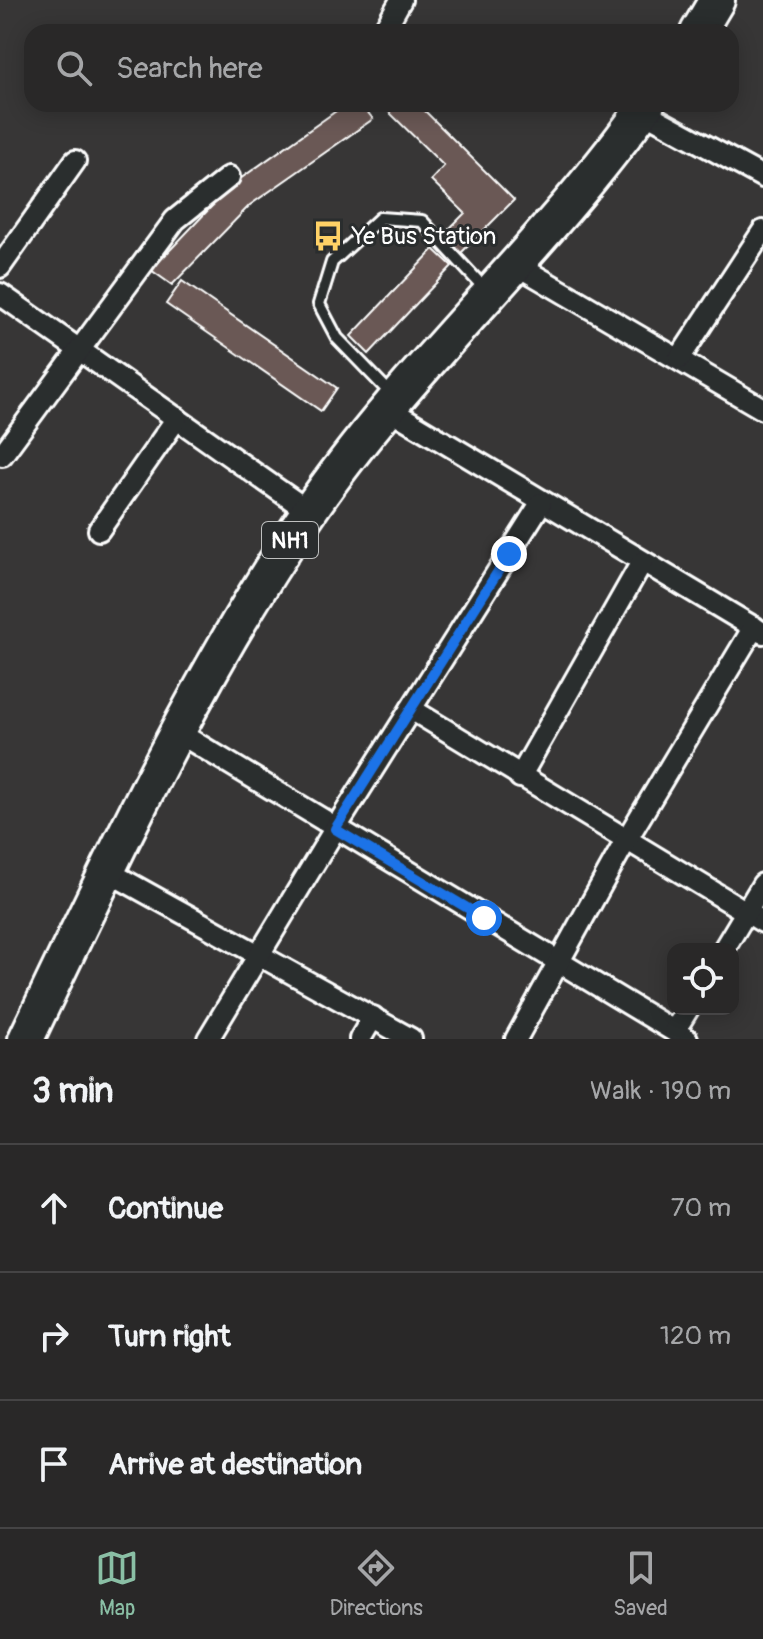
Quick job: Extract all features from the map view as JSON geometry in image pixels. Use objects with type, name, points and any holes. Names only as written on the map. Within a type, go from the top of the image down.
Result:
[{"type":"highway","points":[[703,24],[717,0]]},
{"type":"highway","name":"NH1","points":[[26,1039],[107,871],[246,607],[308,511],[391,403],[515,264],[641,112]]},
{"type":"street","points":[[388,24],[401,0]]},
{"type":"street","points":[[651,112],[763,177]]},
{"type":"street","points":[[0,267],[75,161]]},
{"type":"street","points":[[2,455],[175,220],[229,177]]},
{"type":"street","points":[[679,359],[763,231]]},
{"type":"street","points":[[515,264],[763,409]]},
{"type":"street","points":[[0,294],[308,511]]},
{"type":"street","points":[[391,403],[541,503],[758,630],[625,842],[516,1039]]},
{"type":"street","points":[[99,530],[177,418]]},
{"type":"street","points":[[208,1039],[335,829],[541,503]]},
{"type":"street","points":[[520,777],[642,562]]},
{"type":"street","points":[[411,709],[625,842],[755,917]]},
{"type":"street","points":[[179,733],[681,1035],[686,1015]]},
{"type":"street","points":[[107,871],[411,1039]]},
{"type":"street","points":[[730,943],[755,917],[763,884]]},
{"type":"street","points":[[360,1039],[373,1017]]},
{"type":"lane","points":[[391,403],[337,338],[319,304],[332,262],[380,218],[422,221],[489,293]]},
{"type":"building","points":[[335,112],[367,112],[373,119],[250,205],[172,285],[151,270],[233,184]]},
{"type":"building","points":[[389,112],[426,112],[514,200],[460,254],[442,236],[465,213],[431,180],[444,166]]},
{"type":"building","points":[[434,249],[452,266],[369,354],[351,336]]},
{"type":"building","points":[[182,281],[337,388],[321,411],[166,304]]},
{"type":"place","name":"Ye Bus Station","points":[[328,236]]},
{"type":"route","points":[[484,918],[335,829],[509,554]]}]
